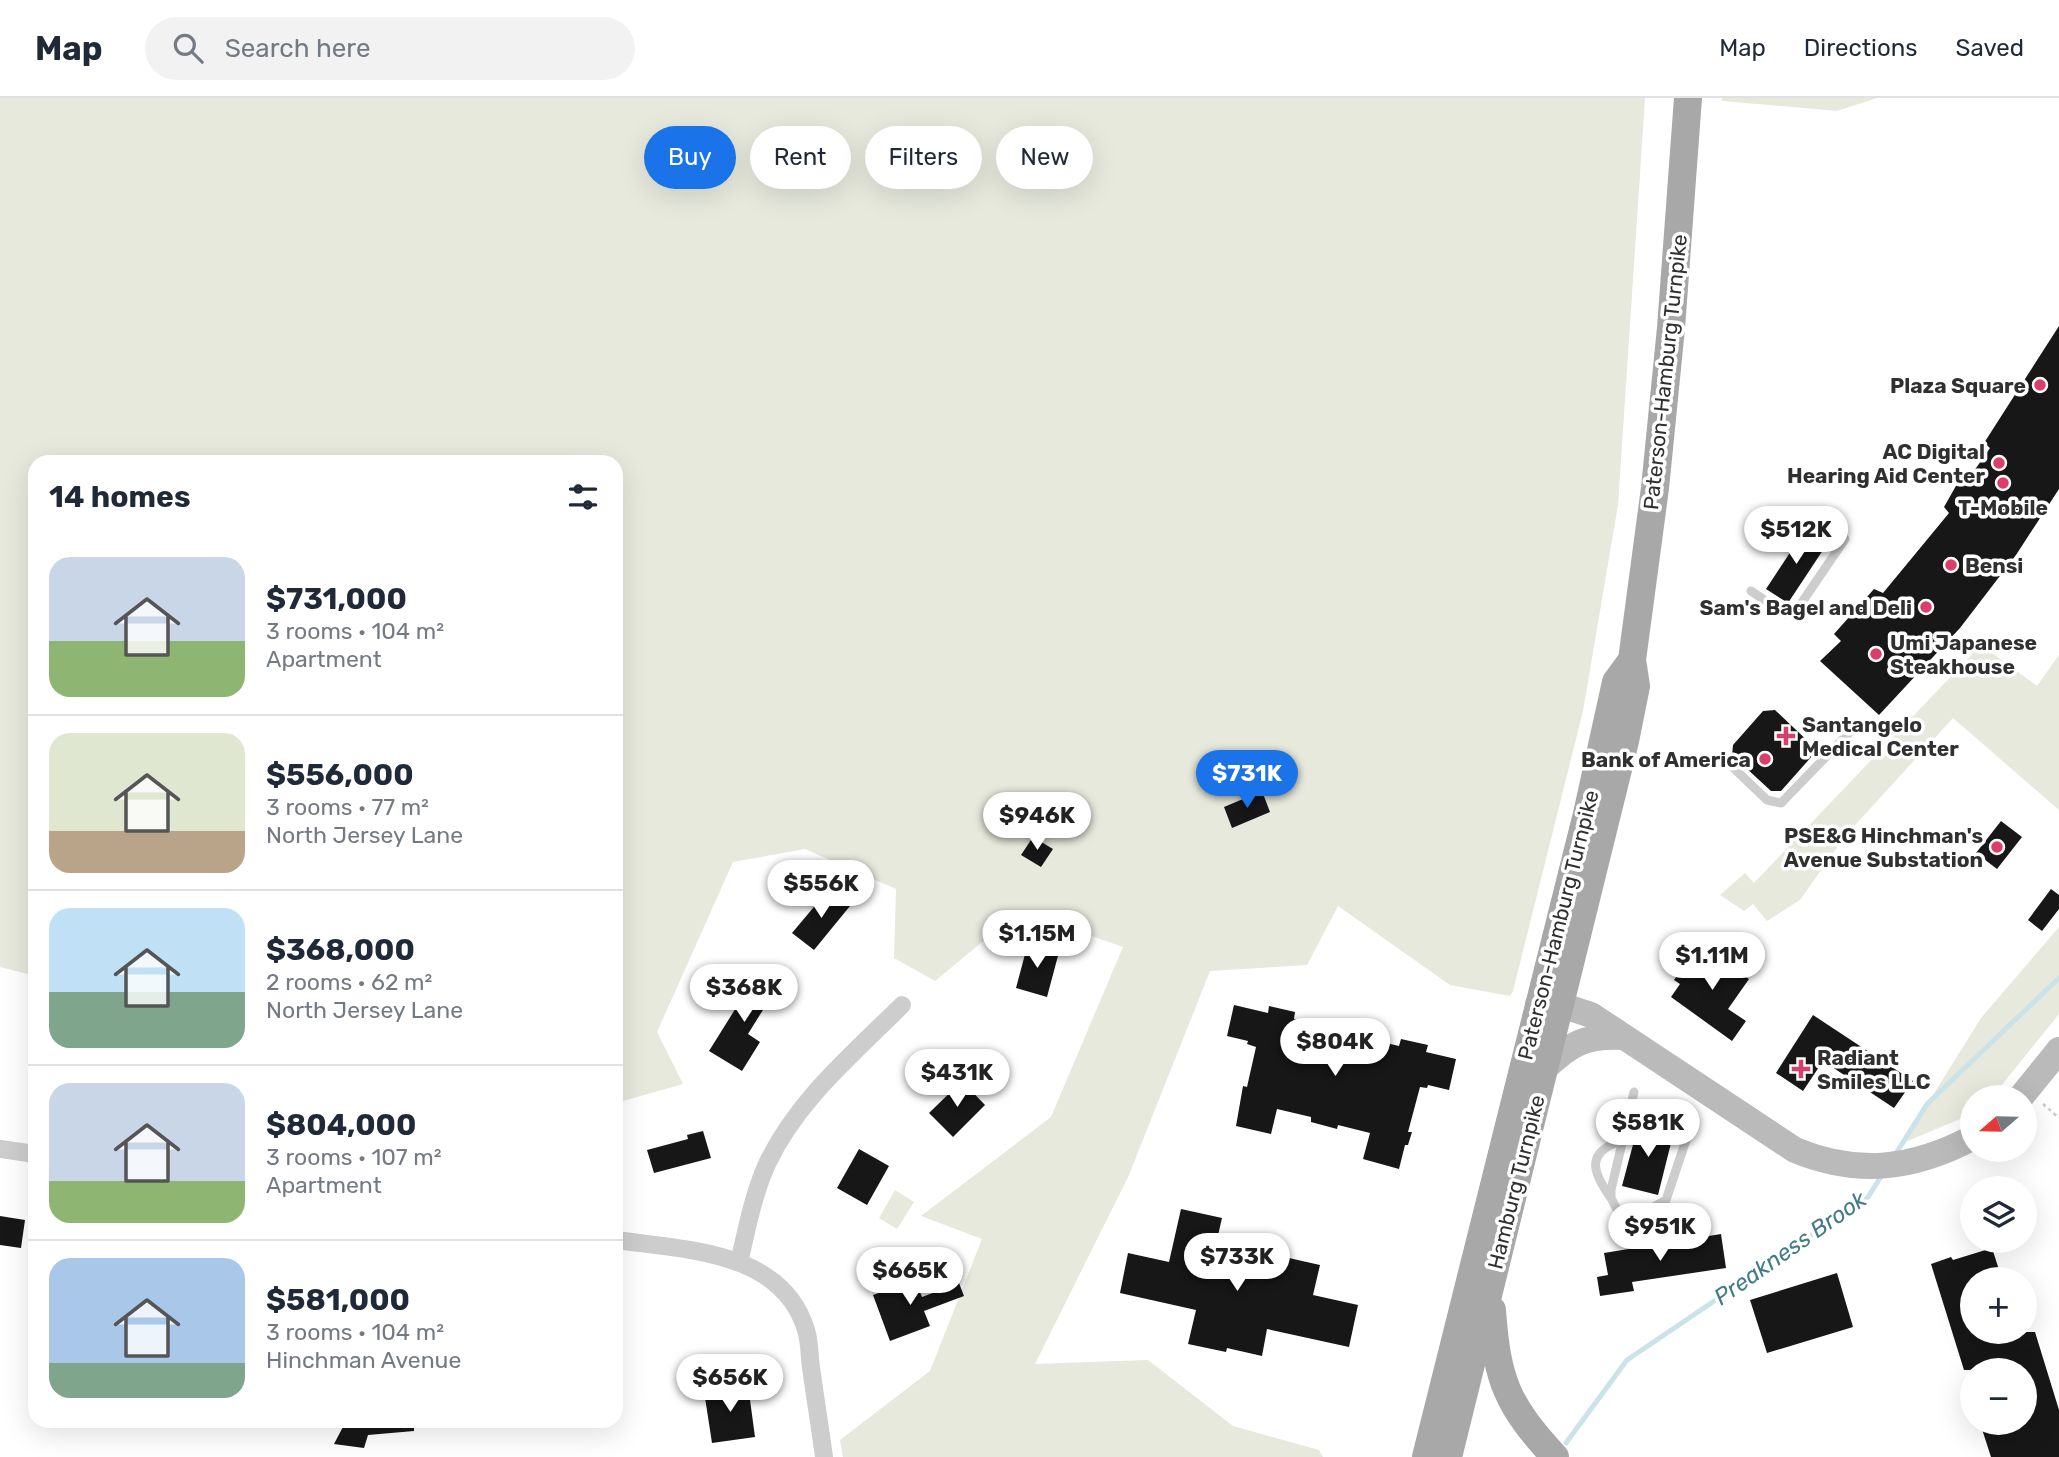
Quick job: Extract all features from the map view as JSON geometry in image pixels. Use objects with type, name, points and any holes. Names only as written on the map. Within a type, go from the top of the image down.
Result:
[{"type":"main road","name":"Paterson-Hamburg Turnpike","points":[[1632,660],[1656,488],[1688,98]]},
{"type":"main road","name":"Hamburg Turnpike","points":[[1448,1457],[1545,1068],[1549,1005],[1628,729],[1636,687],[1632,660]]},
{"type":"main road","name":"Paterson-Hamburg Turnpike","points":[[1426,1457],[1549,1005]]},
{"type":"main road","points":[[1490,1286],[1498,1366],[1507,1393],[1517,1412],[1555,1457]]},
{"type":"street","points":[[739,1262],[756,1195],[766,1165],[781,1136],[816,1091],[902,1005]]},
{"type":"street","points":[[1549,1005],[1591,1014],[1795,1150],[1817,1159],[1842,1165],[1885,1166],[1923,1160],[1960,1144]]},
{"type":"street","points":[[1545,1068],[1563,1051],[1584,1040],[1599,1036],[1622,1037]]},
{"type":"street","points":[[2037,1087],[2059,1050]]},
{"type":"street","points":[[0,1149],[28,1153]]},
{"type":"street","points":[[623,1241],[714,1254],[761,1273],[779,1287],[801,1317],[809,1345],[824,1457]]},
{"type":"lane","points":[[1751,591],[1785,614],[1796,611],[1845,539]]},
{"type":"lane","points":[[1721,756],[1768,800],[1781,803],[1849,733]]},
{"type":"lane","points":[[1611,1198],[1634,1092]]},
{"type":"lane","points":[[1623,1140],[1605,1147],[1596,1161],[1596,1177],[1621,1218],[1652,1208],[1666,1200],[1690,1128]]},
{"type":"path","points":[[2037,1104],[2059,1118]]},
{"type":"shaded area","points":[[0,98],[1645,98],[1618,505],[1583,711],[1513,991],[1510,996],[1450,985],[1338,906],[1307,965],[1210,971],[1129,1175],[1035,1364],[1148,1360],[1233,1426],[1319,1450],[1323,1457],[843,1457],[840,1440],[930,1371],[982,1239],[921,1216],[1051,1117],[1123,947],[1038,917],[993,933],[935,981],[894,958],[896,889],[805,849],[733,862],[657,1032],[683,1084],[623,1101],[623,455],[28,455],[28,974],[0,967]]},
{"type":"shaded area","points":[[1722,98],[1877,98],[1837,111],[1722,101]]},
{"type":"shaded area","points":[[1981,645],[2037,686],[2059,655],[2059,810],[1953,718],[1846,835],[1800,900],[1767,921],[1753,904],[1744,911],[1720,895],[1745,873],[1754,883]]},
{"type":"shaded area","points":[[2059,927],[2059,1014],[2002,1085],[1960,1085],[1960,1119],[1903,1143],[1981,1018]]},
{"type":"shaded area","points":[[895,1190],[914,1202],[897,1229],[879,1218]]},
{"type":"building","points":[[2059,326],[2059,489],[2016,555],[1960,628],[1879,715],[1820,661],[1841,641],[1834,634],[1874,589],[1883,593],[1949,513],[1944,507],[1965,470],[1974,471],[1990,448],[1984,443]]},
{"type":"building","points":[[1805,530],[1827,544],[1788,603],[1766,589]]},
{"type":"building","name":"Bank of America","points":[[1775,710],[1813,746],[1813,755],[1781,791],[1771,791],[1732,755],[1733,745],[1763,711]]},
{"type":"building","points":[[1262,791],[1270,812],[1232,828],[1224,807]]},
{"type":"building","name":"PSE&G Hinchman's Avenue Substation","points":[[2001,821],[2022,837],[1997,869],[1976,853]]},
{"type":"building","points":[[1033,837],[1053,849],[1041,867],[1021,855]]},
{"type":"building","points":[[829,889],[850,906],[814,950],[792,933]]},
{"type":"building","points":[[2051,889],[2059,895],[2059,909],[2042,931],[2028,920]]},
{"type":"building","points":[[1028,943],[1059,952],[1047,997],[1016,988]]},
{"type":"building","points":[[1705,948],[1749,979],[1728,1009],[1746,1021],[1732,1041],[1671,997],[1680,984],[1674,980],[1686,963],[1691,967]]},
{"type":"building","points":[[759,971],[779,984],[748,1034],[760,1042],[742,1071],[709,1051]]},
{"type":"building","points":[[1234,1005],[1268,1013],[1269,1006],[1295,1012],[1294,1019],[1333,1028],[1335,1018],[1363,1024],[1361,1032],[1370,1034],[1369,1039],[1399,1046],[1401,1039],[1428,1045],[1426,1052],[1456,1059],[1449,1090],[1428,1085],[1427,1088],[1420,1087],[1408,1132],[1412,1132],[1408,1145],[1405,1145],[1399,1169],[1363,1159],[1370,1133],[1338,1125],[1337,1129],[1311,1122],[1311,1117],[1277,1109],[1271,1134],[1236,1126],[1243,1086],[1247,1087],[1256,1047],[1247,1044],[1248,1041],[1227,1036]]},
{"type":"building","points":[[1813,1015],[1913,1081],[1894,1108],[1823,1061],[1803,1091],[1776,1073]]},
{"type":"building","points":[[962,1081],[985,1105],[953,1137],[929,1113]]},
{"type":"building","points":[[1639,1122],[1674,1131],[1658,1195],[1622,1186]]},
{"type":"building","points":[[703,1131],[711,1158],[654,1173],[647,1150],[688,1139],[687,1135]]},
{"type":"building","points":[[859,1149],[889,1166],[867,1205],[837,1188]]},
{"type":"building","points":[[1181,1209],[1222,1218],[1214,1253],[1277,1268],[1280,1256],[1320,1265],[1313,1295],[1358,1305],[1349,1347],[1267,1329],[1262,1356],[1227,1348],[1226,1352],[1188,1344],[1196,1310],[1120,1293],[1128,1253],[1169,1262]]},
{"type":"building","points":[[0,1216],[25,1220],[21,1248],[0,1245]]},
{"type":"building","points":[[1721,1234],[1726,1268],[1632,1282],[1634,1291],[1600,1296],[1597,1277],[1608,1275],[1604,1253]]},
{"type":"building","points":[[1976,1253],[1994,1253],[1998,1267],[1960,1267],[1960,1344],[2037,1344],[2037,1338],[2059,1410],[2059,1457],[1991,1457],[1984,1435],[2037,1435],[2037,1358],[1960,1358],[1931,1264],[1951,1257],[1953,1260]]},
{"type":"building","points":[[1837,1273],[1853,1327],[1767,1353],[1750,1300]]},
{"type":"building","points":[[915,1280],[922,1297],[959,1283],[964,1296],[924,1311],[930,1326],[890,1341],[873,1295]]},
{"type":"building","points":[[748,1385],[755,1437],[712,1443],[704,1391]]},
{"type":"building","points":[[342,1428],[414,1428],[414,1431],[368,1435],[364,1448],[334,1444]]},
{"type":"waterway","name":"Preakness Brook","points":[[1895,1155],[1927,1104],[2059,978]]},
{"type":"waterway","name":"Preakness Brook","points":[[1566,1443],[1627,1360],[1868,1197],[1882,1175]]},
{"type":"place","name":"Plaza Square","points":[[2040,385]]},
{"type":"place","name":"AC Digital Hearing Aid Center","points":[[1999,463]]},
{"type":"place","name":"T-Mobile","points":[[2003,483]]},
{"type":"place","name":"Bensi","points":[[1951,565]]},
{"type":"place","name":"Sam's Bagel and Deli","points":[[1926,607]]},
{"type":"place","name":"Umi Japanese Steakhouse","points":[[1876,654]]},
{"type":"place","name":"Santangelo Medical Center","points":[[1786,736]]},
{"type":"place","name":"Bank of America","points":[[1765,759]]},
{"type":"place","name":"PSE&G Hinchman's Avenue Substation","points":[[1997,847]]},
{"type":"place","name":"Radiant Smiles LLC","points":[[1801,1069]]}]
